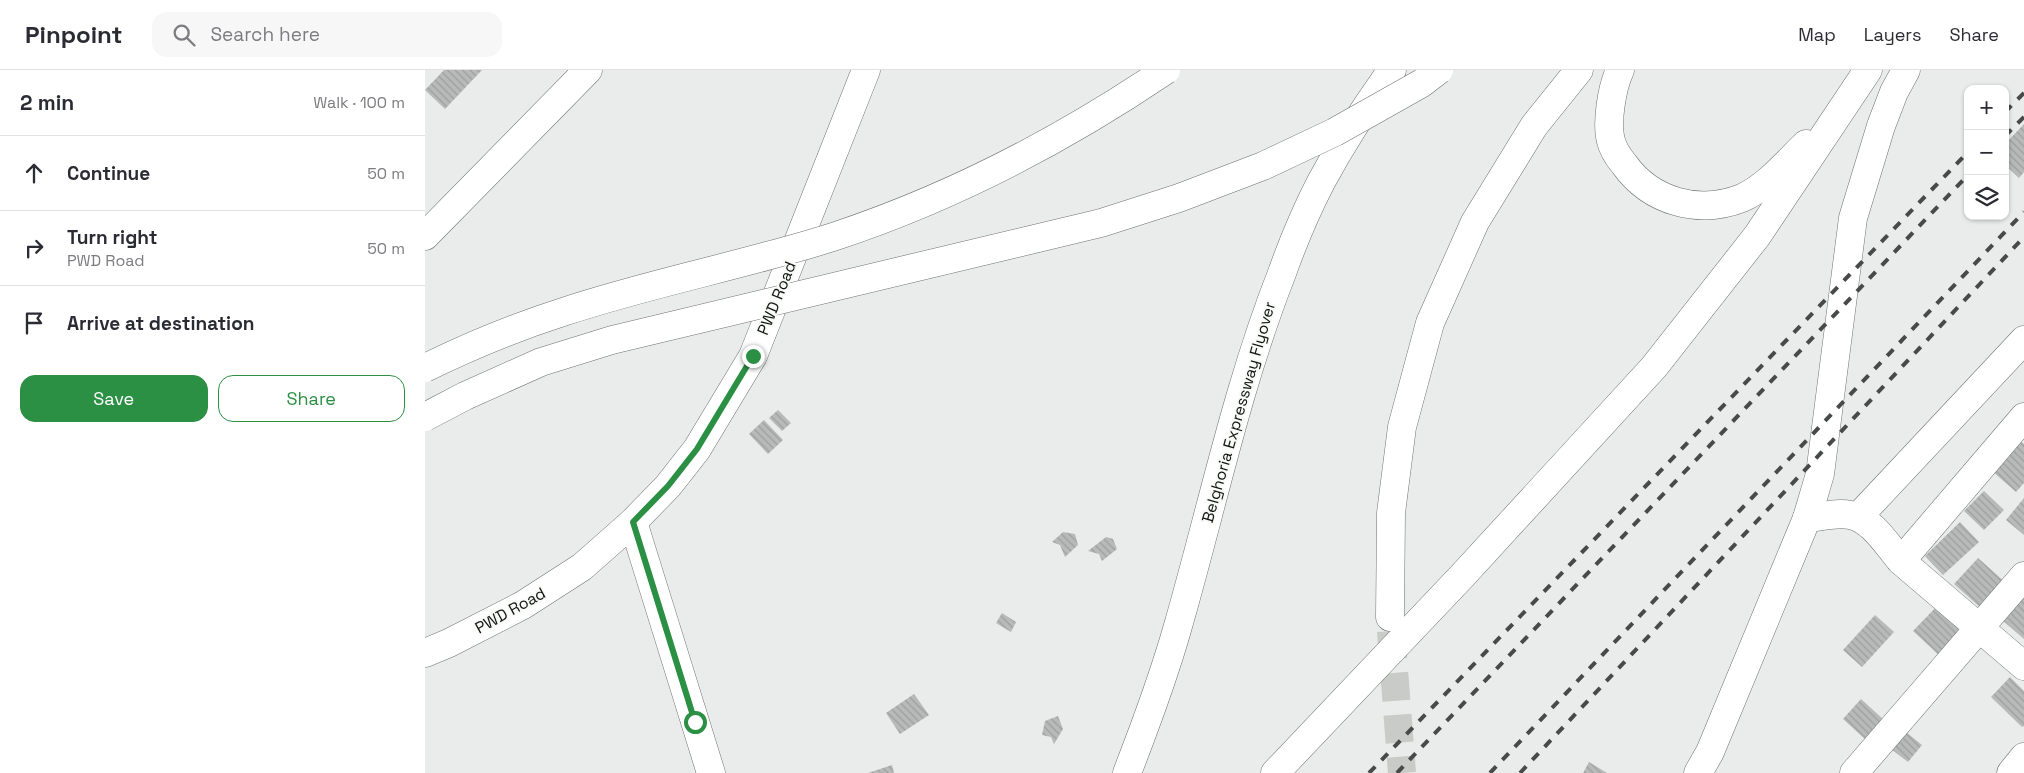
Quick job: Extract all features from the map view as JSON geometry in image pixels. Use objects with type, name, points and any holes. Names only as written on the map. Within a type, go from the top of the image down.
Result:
[{"type":"main road","points":[[425,236],[588,70]]},
{"type":"main road","name":"PWD Road","points":[[425,653],[449,643],[530,600],[582,567],[633,522],[668,486],[697,449],[753,356],[866,70]]},
{"type":"main road","points":[[425,368],[496,336],[565,311],[834,236],[938,198],[1011,162],[1082,123],[1167,70]]},
{"type":"main road","name":"Belghoria Expressway Flyover","points":[[1127,773],[1154,704],[1178,627],[1234,414],[1263,320],[1291,247],[1321,183],[1367,104],[1392,70]]},
{"type":"main road","points":[[425,417],[465,396],[541,362],[612,340],[1101,222],[1179,198],[1263,166],[1335,132],[1422,83],[1439,70]]},
{"type":"main road","points":[[1390,617],[1391,512],[1402,428],[1430,323],[1475,222],[1534,126],[1579,70]]},
{"type":"main road","points":[[1620,70],[1612,94],[1611,113],[1611,140],[1619,158],[1630,173],[1643,185],[1658,194],[1674,201],[1691,205],[1709,206],[1727,203],[1759,189],[1806,144],[1865,77]]},
{"type":"main road","points":[[1698,773],[1710,752],[1807,518],[1820,474],[1853,218],[1881,126],[1894,92],[1906,70]]},
{"type":"main road","points":[[1275,773],[1463,575],[1654,367],[1757,236],[1865,77]]},
{"type":"main road","points":[[1858,517],[2024,340]]},
{"type":"main road","points":[[1901,561],[2024,417]]},
{"type":"main road","points":[[1807,518],[1840,514],[1858,517],[1872,528],[1901,561],[2024,666]]},
{"type":"main road","points":[[633,522],[711,773]]},
{"type":"main road","points":[[1854,773],[2024,576]]},
{"type":"main road","points":[[2011,773],[2024,758]]},
{"type":"building","points":[[444,70],[482,70],[445,109],[425,90]]},
{"type":"building","points":[[2024,124],[2024,172],[2019,178],[2009,169],[2009,140]]},
{"type":"building","points":[[778,410],[791,423],[782,431],[769,418]]},
{"type":"building","points":[[764,420],[783,440],[768,454],[749,434]]},
{"type":"building","points":[[2020,441],[2024,444],[2024,483],[2016,492],[1992,471]]},
{"type":"building","points":[[1984,491],[2004,510],[1984,530],[1964,511]]},
{"type":"building","points":[[2024,498],[2024,535],[2006,520]]},
{"type":"building","points":[[1960,522],[1979,542],[1943,575],[1925,556]]},
{"type":"building","points":[[1063,532],[1075,534],[1078,545],[1065,557],[1060,545],[1052,542]]},
{"type":"building","points":[[1106,537],[1113,539],[1117,549],[1102,561],[1099,554],[1088,551]]},
{"type":"building","points":[[1978,558],[2006,583],[1982,609],[1954,584]]},
{"type":"building","points":[[2024,595],[2024,639],[2002,620]]},
{"type":"building","points":[[1939,604],[1968,631],[1942,658],[1913,631]]},
{"type":"building","points":[[1002,613],[1016,622],[1011,632],[996,623]]},
{"type":"building","points":[[1875,615],[1894,632],[1862,667],[1843,650]]},
{"type":"building","points":[[2010,677],[2024,691],[2024,726],[2022,727],[1991,697]]},
{"type":"building","points":[[914,694],[929,715],[900,734],[886,713]]},
{"type":"building","points":[[1861,699],[1884,720],[1866,740],[1843,719]]},
{"type":"building","points":[[1058,716],[1063,729],[1054,744],[1051,737],[1042,735],[1045,721]]},
{"type":"building","points":[[1901,728],[1922,745],[1908,762],[1887,746]]},
{"type":"building","points":[[1589,762],[1607,773],[1583,773]]},
{"type":"building","points":[[892,765],[894,773],[868,773]]},
{"type":"tunnel","points":[[1391,631],[1402,773]]},
{"type":"railway","points":[[2009,108],[2024,93]]},
{"type":"railway","points":[[2009,132],[2024,117]]},
{"type":"railway","points":[[1369,773],[1964,156]]},
{"type":"railway","points":[[1397,773],[1964,179]]},
{"type":"railway","points":[[1490,773],[2024,212]]},
{"type":"railway","points":[[1520,773],[2024,237]]},
{"type":"route","points":[[695,722],[633,522],[668,486],[697,449],[753,356]]}]
